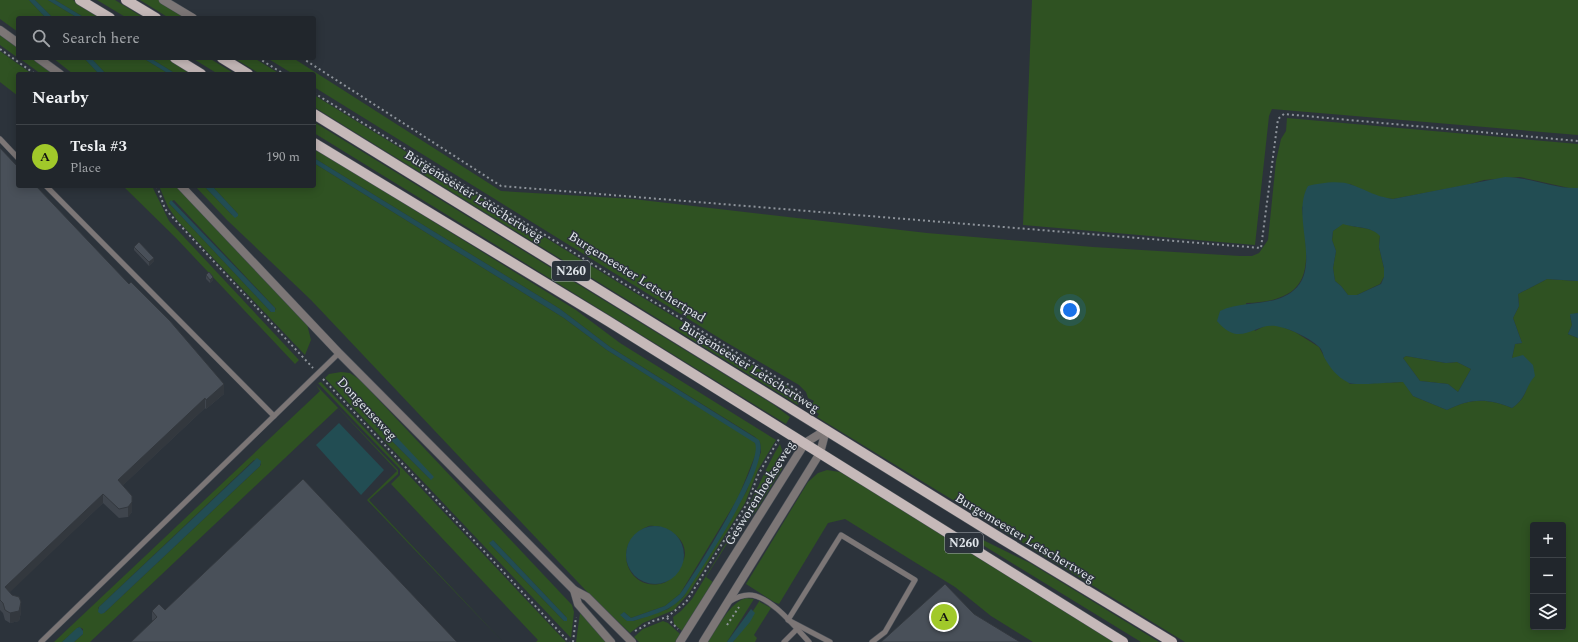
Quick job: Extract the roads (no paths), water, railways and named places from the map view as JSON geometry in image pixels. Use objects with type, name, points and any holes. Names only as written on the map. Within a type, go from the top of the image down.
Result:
[{"type":"main road","points":[[80,0],[107,16]]},
{"type":"main road","points":[[126,0],[153,16]]},
{"type":"main road","points":[[178,60],[198,72]]},
{"type":"main road","points":[[225,60],[245,72]]},
{"type":"main road","name":"Burgemeester Letschertweg","points":[[316,115],[1172,642]]},
{"type":"main road","name":"N260","points":[[316,144],[608,321],[1123,642]]},
{"type":"street","points":[[163,0],[190,16]]},
{"type":"street","points":[[0,30],[16,42]]},
{"type":"street","points":[[41,60],[57,72]]},
{"type":"street","name":"Dongenseweg","points":[[183,188],[339,353],[574,590],[587,596],[629,640]]},
{"type":"street","points":[[703,642],[820,453],[826,430]]},
{"type":"street","name":"Gesworenhoekseweg","points":[[680,642],[805,443],[826,430]]},
{"type":"street","name":"Dongenseweg","points":[[574,590],[578,604],[611,642]]},
{"type":"lane","points":[[0,139],[16,156]]},
{"type":"lane","points":[[48,188],[274,416]]},
{"type":"lane","points":[[40,642],[339,353]]},
{"type":"lane","points":[[788,620],[841,535],[915,580],[885,632],[872,642]]},
{"type":"lane","points":[[728,602],[743,596],[756,596],[773,606],[809,642]]},
{"type":"lane","points":[[788,620],[830,642]]},
{"type":"lane","points":[[784,642],[797,629]]},
{"type":"water","points":[[29,0],[35,0],[51,16],[44,16]]},
{"type":"water","points":[[48,0],[55,0],[82,16],[75,16]]},
{"type":"water","points":[[86,60],[93,60],[104,72],[97,72]]},
{"type":"water","points":[[146,60],[153,60],[173,72],[166,72]]},
{"type":"water","points":[[316,159],[560,309],[610,347],[759,440],[760,452],[755,471],[746,493],[706,562],[686,593],[675,604],[662,612],[633,621],[627,621],[620,615],[624,612],[631,618],[665,606],[680,594],[713,543],[739,494],[755,455],[755,443],[607,350],[564,318],[316,164]]},
{"type":"water","points":[[1505,177],[1524,179],[1560,187],[1578,188],[1578,281],[1547,279],[1518,294],[1519,306],[1513,318],[1522,343],[1515,344],[1512,358],[1523,355],[1533,365],[1535,376],[1521,400],[1512,408],[1495,402],[1472,401],[1447,410],[1413,396],[1403,382],[1366,384],[1349,383],[1337,375],[1331,368],[1319,347],[1310,340],[1290,330],[1271,326],[1241,334],[1226,330],[1217,321],[1220,311],[1237,306],[1277,299],[1285,296],[1298,287],[1304,275],[1306,261],[1306,246],[1302,214],[1303,199],[1308,186],[1336,182],[1347,183],[1372,193],[1393,199]],"holes":[[[1343,224],[1372,230],[1380,236],[1379,247],[1384,268],[1384,277],[1381,284],[1357,295],[1348,295],[1335,281],[1333,268],[1336,251],[1332,240],[1333,231]],[[1406,356],[1446,363],[1457,362],[1471,369],[1458,392],[1448,384],[1420,381],[1403,358]]]},
{"type":"water","points":[[206,188],[214,188],[238,214],[235,218]]},
{"type":"water","points":[[171,200],[275,308],[275,312],[271,312],[169,203]]},
{"type":"water","points":[[1578,313],[1578,338],[1568,334],[1572,325],[1570,314]]},
{"type":"water","points":[[370,410],[434,477],[431,480],[367,416],[367,413]]},
{"type":"water","points":[[339,423],[384,470],[361,495],[316,445]]},
{"type":"water","points":[[257,458],[261,461],[260,466],[104,613],[101,614],[98,612],[99,607]]},
{"type":"water","points":[[649,526],[661,526],[676,534],[684,549],[684,561],[676,576],[661,584],[649,584],[634,576],[626,561],[626,549],[634,534]]},
{"type":"water","points":[[493,540],[567,618],[567,621],[564,621],[489,543]]},
{"type":"water","points":[[751,609],[755,613],[750,622],[733,642],[727,642]]},
{"type":"water","points":[[80,627],[83,634],[74,642],[62,642],[77,628]]},
{"type":"place","name":"Tesla #3","points":[[944,617]]}]
